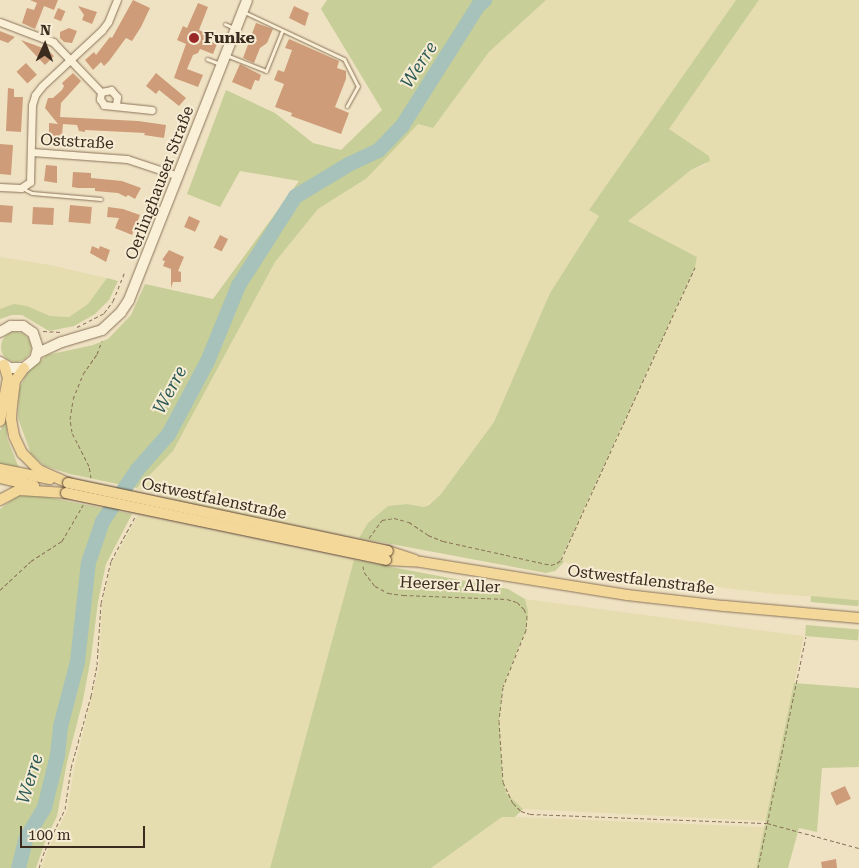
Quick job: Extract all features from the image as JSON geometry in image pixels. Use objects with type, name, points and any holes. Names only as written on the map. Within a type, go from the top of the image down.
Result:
[{"type":"main road","name":"Oerlinghauser Straße","points":[[37,338],[62,337],[101,330],[116,317],[129,300],[247,0]]},
{"type":"main road","points":[[0,332],[11,326],[23,326],[37,338],[38,353],[35,360],[24,368],[15,381],[11,419],[14,436],[22,453],[40,470],[67,488]]},
{"type":"main road","name":"Oerlinghauser Straße","points":[[38,353],[62,337]]},
{"type":"main road","points":[[2,364],[17,369],[24,368]]},
{"type":"main road","points":[[0,421],[8,378],[2,364]]},
{"type":"main road","name":"Ostwestfalenstraße","points":[[0,469],[67,488]]},
{"type":"main road","name":"Ostwestfalenstraße","points":[[0,478],[67,488],[420,562],[627,595],[859,618]]},
{"type":"main road","points":[[0,500],[20,490],[67,488]]},
{"type":"street","points":[[32,152],[32,104],[35,96],[42,86],[108,22],[117,0]]},
{"type":"street","points":[[0,22],[53,42],[101,92]]},
{"type":"street","points":[[101,92],[110,90],[118,98],[116,105]]},
{"type":"street","points":[[101,92],[100,99],[104,105],[152,110]]},
{"type":"street","name":"Oststraße","points":[[21,188],[30,182],[32,152],[91,154],[127,159],[178,176]]},
{"type":"street","points":[[0,187],[21,188]]},
{"type":"lane","points":[[243,11],[344,59],[358,86],[347,106]]},
{"type":"lane","points":[[225,24],[236,28]]},
{"type":"lane","points":[[207,59],[224,60],[266,72],[282,31]]},
{"type":"lane","points":[[21,188],[32,193],[101,199]]},
{"type":"path","name":"Heerser Aller","points":[[367,542],[382,520],[394,518],[409,522],[428,535],[443,541],[551,565],[557,564],[561,560],[695,267]]},
{"type":"path","points":[[71,330],[95,320],[104,313],[113,301],[125,272]]},
{"type":"path","points":[[38,326],[48,333],[62,337]]},
{"type":"path","points":[[91,484],[89,466],[72,432],[70,419],[73,399],[83,374],[101,347],[101,330]]},
{"type":"path","points":[[0,590],[31,561],[62,541],[86,499]]},
{"type":"path","points":[[39,868],[45,850],[65,809],[71,768],[91,696],[97,665],[101,603],[111,561],[139,511]]},
{"type":"path","name":"Heerser Aller","points":[[363,560],[364,572],[369,580],[375,586],[388,593],[507,599],[517,602],[524,609],[527,616],[526,630],[504,687],[499,721],[503,782],[513,803],[521,811],[530,814],[767,823],[859,848]]},
{"type":"path","points":[[758,868],[806,637]]},
{"type":"shaded area","points":[[546,0],[736,0],[589,210],[599,216],[550,293],[494,422],[441,494],[425,507],[407,504],[388,506],[368,523],[359,538],[208,507],[136,489],[173,451],[275,262],[318,209],[367,178],[418,123],[433,128],[489,52]]},
{"type":"shaded area","points":[[759,0],[859,0],[859,600],[775,594],[581,570],[561,560],[695,267],[697,257],[628,221],[691,170],[705,165],[709,156],[669,129]]},
{"type":"shaded area","points":[[0,257],[50,265],[107,278],[88,304],[69,317],[50,316],[27,306],[0,309]]},
{"type":"shaded area","points":[[138,515],[354,560],[270,868],[41,868],[47,851],[67,811],[74,769],[99,667],[102,603],[112,562]]},
{"type":"shaded area","points":[[525,599],[804,636],[766,821],[523,809],[507,794],[503,782],[499,721],[503,687],[521,645],[528,611]]},
{"type":"shaded area","points":[[502,817],[765,827],[756,868],[431,868]]},
{"type":"green space","points":[[327,0],[546,0],[489,52],[433,128],[418,124],[367,178],[318,209],[275,262],[173,451],[137,488],[70,474],[45,466],[31,454],[18,418],[19,389],[27,373],[47,355],[93,345],[108,339],[131,315],[145,284],[213,299],[299,181],[240,171],[220,207],[187,194],[226,90],[275,113],[313,143],[341,150],[382,110],[321,9]]},
{"type":"green space","points":[[736,0],[759,0],[669,129],[709,156],[710,161],[691,170],[628,221],[697,257],[695,267],[561,559],[564,562],[555,571],[546,573],[359,538],[368,523],[388,506],[407,504],[424,507],[429,505],[441,494],[494,422],[550,293],[599,216],[589,210]]},
{"type":"green space","points":[[107,278],[118,281],[109,300],[95,314],[74,326],[49,331],[22,315],[12,315],[0,319],[0,309],[14,304],[27,306],[50,316],[69,317],[88,304]]},
{"type":"green space","points":[[16,332],[27,336],[31,347],[27,358],[16,362],[5,358],[1,347],[5,336]]},
{"type":"green space","points":[[7,415],[7,438],[19,468],[0,464],[0,431]]},
{"type":"green space","points":[[31,494],[132,514],[106,564],[98,602],[83,700],[67,762],[57,816],[46,839],[36,868],[0,868],[0,509],[16,497]]},
{"type":"green space","points":[[354,560],[508,589],[525,599],[528,611],[526,630],[503,687],[499,721],[503,782],[507,794],[523,809],[515,817],[502,817],[431,868],[270,868]]},
{"type":"green space","points":[[811,596],[859,600],[858,606],[810,602]]},
{"type":"green space","points":[[806,625],[859,630],[858,641],[805,636]]},
{"type":"green space","points":[[794,683],[859,688],[859,767],[822,768],[817,832],[799,828],[788,868],[756,868]]},
{"type":"building","points":[[30,0],[58,0],[54,10],[44,6],[35,29],[22,23],[27,8],[34,10],[37,3]]},
{"type":"building","points":[[133,0],[150,8],[141,27],[132,41],[126,38],[104,66],[101,62],[93,70],[85,60],[94,52],[96,55],[110,37],[112,38]]},
{"type":"building","points":[[198,3],[208,7],[199,30],[209,35],[206,40],[217,44],[213,54],[200,49],[198,53],[193,55],[187,69],[203,75],[198,87],[174,78],[186,44],[177,40],[183,26],[187,28]]},
{"type":"building","points":[[78,6],[97,12],[92,24],[82,20],[84,15]]},
{"type":"building","points":[[294,6],[309,13],[305,26],[289,18]]},
{"type":"building","points":[[58,8],[65,11],[61,21],[54,18]]},
{"type":"building","points":[[256,23],[273,29],[267,43],[260,48],[254,63],[243,58]]},
{"type":"building","points":[[69,28],[77,31],[72,43],[64,42],[60,38],[60,32]]},
{"type":"building","points":[[0,31],[15,37],[8,43],[0,40]]},
{"type":"building","points":[[289,39],[339,61],[337,68],[346,71],[346,79],[335,107],[349,113],[341,134],[291,116],[292,113],[275,107],[284,84],[274,80],[278,70],[284,72],[292,50],[285,48]]},
{"type":"building","points":[[21,40],[43,48],[45,47],[54,56],[45,65]]},
{"type":"building","points":[[26,63],[37,75],[27,84],[16,72]]},
{"type":"building","points":[[240,64],[261,75],[259,81],[255,80],[251,90],[232,82]]},
{"type":"building","points":[[73,73],[81,81],[61,103],[60,117],[138,121],[166,125],[164,138],[144,135],[145,133],[85,130],[85,132],[79,131],[77,125],[63,124],[62,135],[54,136],[49,134],[49,123],[58,124],[45,108],[48,98],[53,98],[62,90],[64,86],[62,83]]},
{"type":"building","points":[[156,73],[186,98],[179,106],[159,90],[156,94],[146,86]]},
{"type":"building","points":[[8,88],[14,89],[14,97],[23,97],[21,132],[6,131]]},
{"type":"building","points":[[0,144],[13,145],[11,175],[0,174]]},
{"type":"building","points":[[46,165],[57,166],[57,183],[44,181]]},
{"type":"building","points":[[73,172],[91,173],[91,178],[122,181],[141,188],[135,199],[118,193],[95,191],[95,188],[72,187]]},
{"type":"building","points":[[0,205],[13,206],[12,223],[0,222]]},
{"type":"building","points":[[70,205],[92,207],[90,224],[69,222]]},
{"type":"building","points":[[33,207],[54,208],[53,225],[32,224]]},
{"type":"building","points":[[108,207],[123,209],[140,215],[132,235],[115,228],[119,218],[107,217]]},
{"type":"building","points":[[189,216],[200,221],[195,232],[184,227]]},
{"type":"building","points":[[220,235],[228,239],[222,252],[214,247]]},
{"type":"building","points":[[92,246],[99,249],[100,246],[110,250],[106,262],[90,253]]},
{"type":"building","points":[[169,250],[184,257],[178,271],[181,272],[181,282],[173,282],[171,288],[171,269],[163,266],[165,261],[162,260]]},
{"type":"building","points":[[845,786],[851,799],[836,805],[830,793]]},
{"type":"building","points":[[836,859],[837,868],[822,868],[821,862]]},
{"type":"waterway","name":"Werre","points":[[18,868],[26,837],[44,807],[57,755],[60,726],[77,661],[88,562],[102,521],[137,469],[168,434],[207,361],[238,285],[295,196],[348,164],[378,150],[402,125],[478,5],[484,0]]},
{"type":"place","name":"Funke","points":[[194,38]]}]
